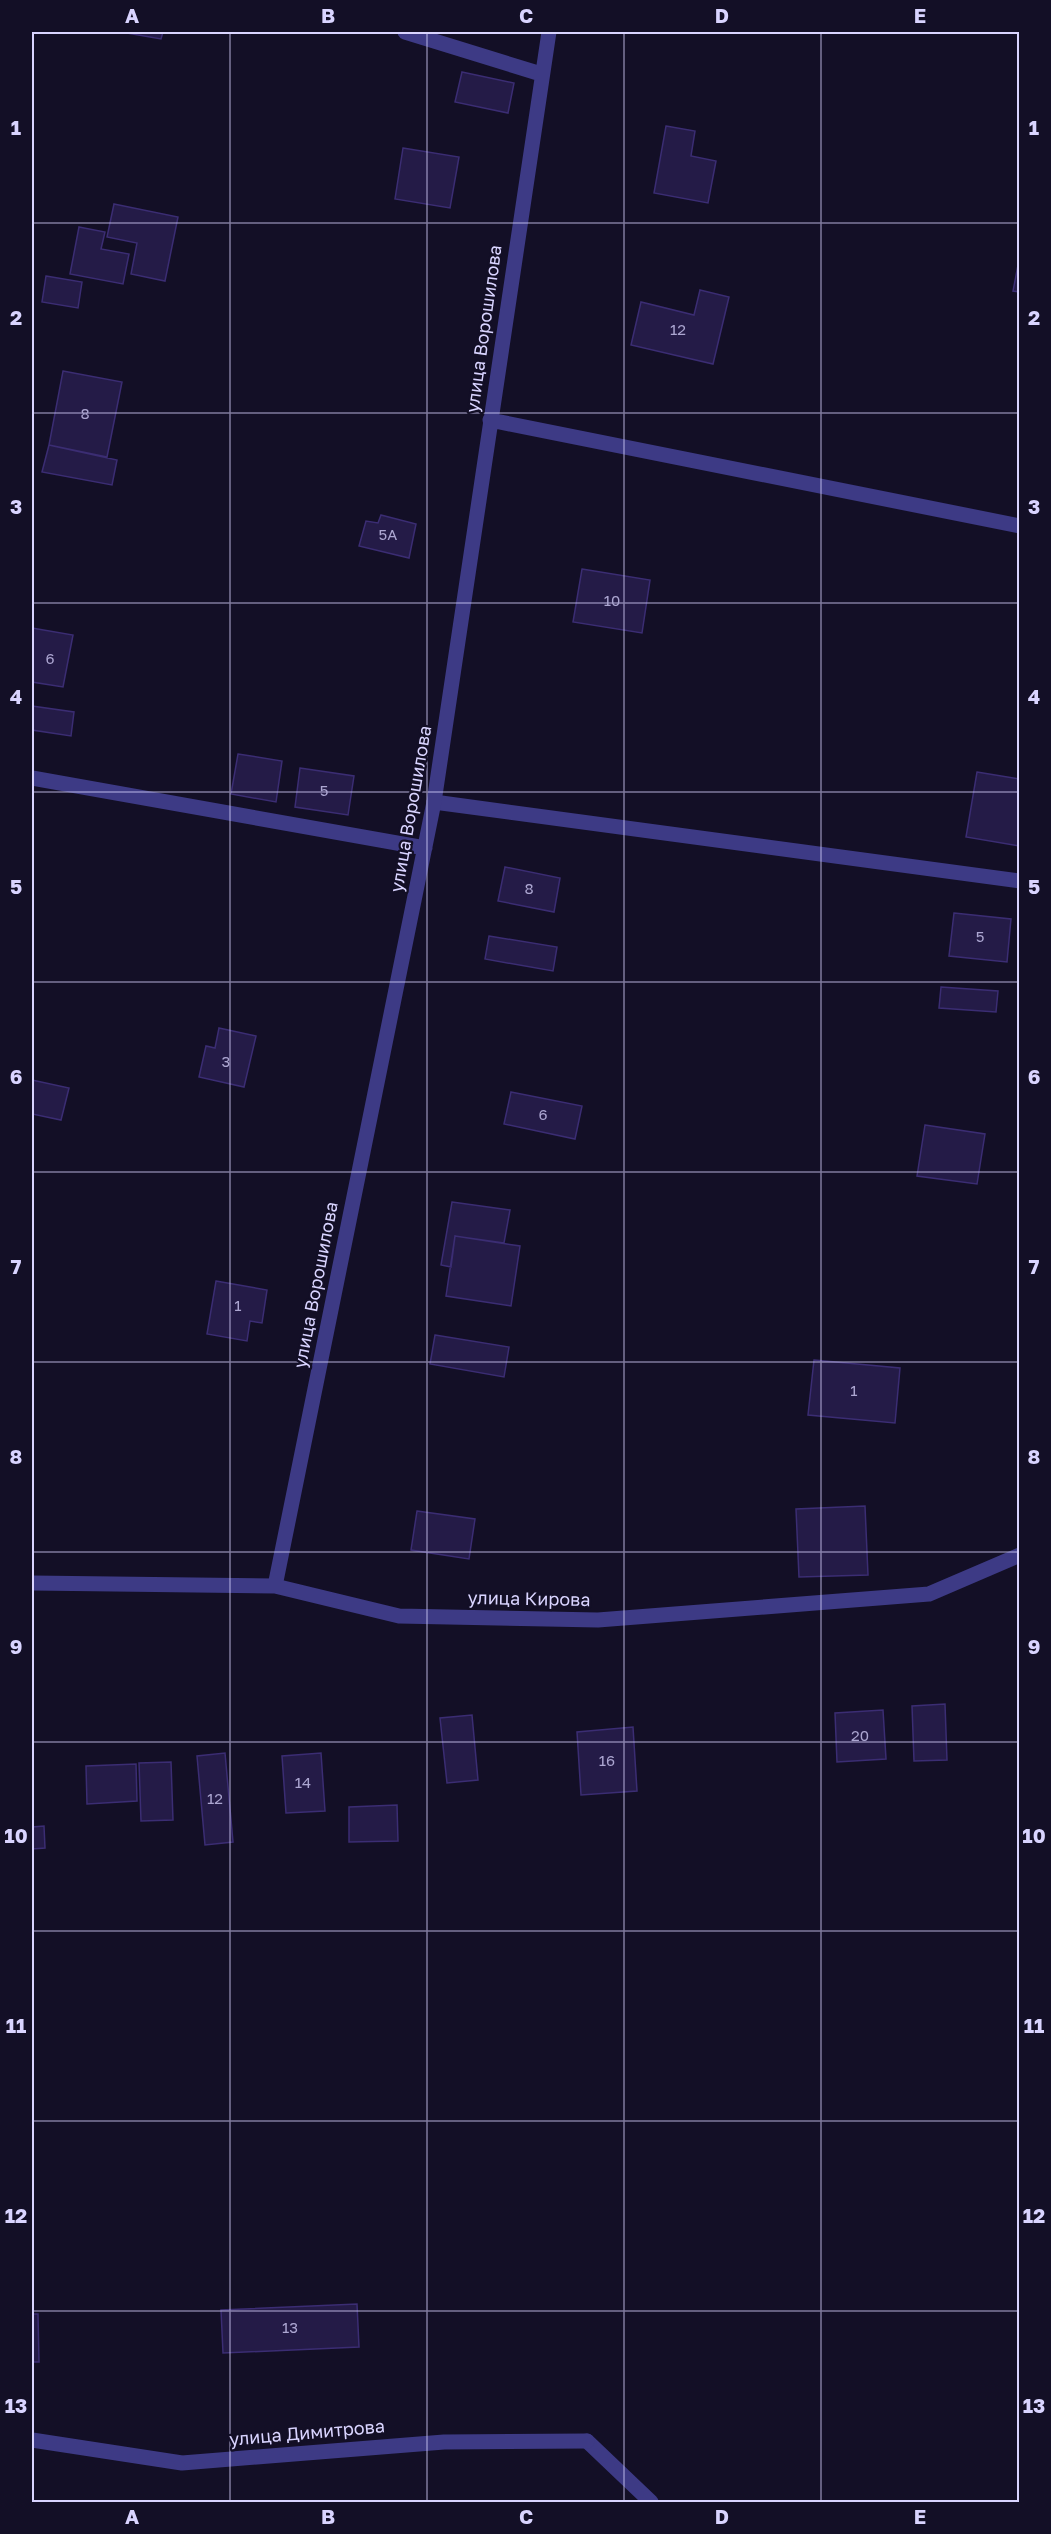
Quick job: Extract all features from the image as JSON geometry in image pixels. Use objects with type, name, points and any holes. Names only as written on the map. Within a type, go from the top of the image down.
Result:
[{"type":"street","points":[[405,32],[542,74]]},
{"type":"street","name":"улица Ворошилова","points":[[275,1586],[434,802],[549,32]]},
{"type":"street","points":[[490,420],[1020,526]]},
{"type":"street","points":[[32,777],[425,848]]},
{"type":"street","points":[[434,802],[1020,881]]},
{"type":"street","name":"улица Кирова","points":[[32,1583],[275,1586],[399,1616],[598,1620],[929,1594],[1020,1555]]},
{"type":"street","name":"улица Димитрова","points":[[32,2440],[182,2463],[444,2442],[587,2440],[651,2502]]},
{"type":"building","points":[[121,32],[163,32],[161,39]]},
{"type":"building","points":[[462,72],[514,83],[508,113],[455,102]]},
{"type":"building","points":[[666,126],[695,131],[691,156],[716,161],[708,203],[654,193]]},
{"type":"building","points":[[403,148],[459,157],[450,208],[395,199]]},
{"type":"building","points":[[114,204],[178,217],[165,281],[131,274],[137,243],[107,237]]},
{"type":"building","points":[[79,227],[105,232],[101,249],[129,254],[123,284],[70,274]]},
{"type":"building","points":[[1020,255],[1020,292],[1013,291]]},
{"type":"building","points":[[46,276],[82,282],[78,308],[42,302]]},
{"type":"building","points":[[700,290],[729,297],[713,364],[631,345],[641,302],[694,315]]},
{"type":"building","points":[[63,371],[122,382],[107,457],[49,445]]},
{"type":"building","points":[[49,445],[117,460],[112,485],[42,472]]},
{"type":"building","points":[[381,515],[416,524],[409,558],[359,546],[366,521],[378,523]]},
{"type":"building","points":[[582,569],[650,580],[642,633],[573,622]]},
{"type":"building","points":[[32,628],[73,635],[63,687],[32,682]]},
{"type":"building","points":[[32,706],[74,712],[71,736],[32,730]]},
{"type":"building","points":[[238,754],[282,761],[276,802],[231,794]]},
{"type":"building","points":[[300,768],[354,776],[348,815],[295,807]]},
{"type":"building","points":[[977,772],[1020,779],[1020,846],[966,837]]},
{"type":"building","points":[[505,867],[560,878],[554,912],[498,901]]},
{"type":"building","points":[[954,913],[1011,919],[1007,962],[949,956]]},
{"type":"building","points":[[489,936],[557,947],[553,971],[485,959]]},
{"type":"building","points":[[941,987],[998,991],[996,1012],[939,1008]]},
{"type":"building","points":[[219,1028],[256,1036],[244,1087],[199,1077],[206,1046],[215,1048]]},
{"type":"building","points":[[32,1080],[69,1088],[61,1120],[32,1114]]},
{"type":"building","points":[[511,1092],[582,1106],[575,1139],[504,1124]]},
{"type":"building","points":[[925,1125],[985,1134],[977,1184],[917,1176]]},
{"type":"building","points":[[452,1202],[510,1210],[504,1243],[455,1236],[451,1267],[441,1265]]},
{"type":"building","points":[[455,1236],[520,1246],[511,1306],[446,1296]]},
{"type":"building","points":[[216,1281],[267,1290],[262,1323],[250,1321],[247,1341],[207,1334]]},
{"type":"building","points":[[435,1335],[509,1347],[504,1377],[430,1364]]},
{"type":"building","points":[[814,1360],[900,1368],[895,1423],[808,1415]]},
{"type":"building","points":[[865,1506],[868,1575],[799,1577],[796,1509]]},
{"type":"building","points":[[417,1511],[475,1519],[469,1559],[411,1550]]},
{"type":"building","points":[[945,1704],[947,1760],[914,1761],[912,1706]]},
{"type":"building","points":[[883,1710],[886,1759],[837,1762],[835,1713]]},
{"type":"building","points":[[472,1715],[478,1780],[447,1783],[440,1718]]},
{"type":"building","points":[[633,1727],[637,1791],[581,1795],[577,1732]]},
{"type":"building","points":[[225,1753],[233,1842],[205,1845],[197,1756]]},
{"type":"building","points":[[321,1753],[325,1811],[286,1813],[282,1756]]},
{"type":"building","points":[[171,1762],[173,1820],[141,1821],[139,1763]]},
{"type":"building","points":[[136,1764],[137,1801],[87,1804],[86,1766]]},
{"type":"building","points":[[397,1805],[398,1841],[349,1842],[349,1807]]},
{"type":"building","points":[[44,1826],[45,1848],[32,1849],[32,1827]]},
{"type":"building","points":[[357,2304],[359,2347],[223,2353],[221,2310]]},
{"type":"building","points":[[32,2314],[38,2314],[39,2362],[32,2362]]}]
